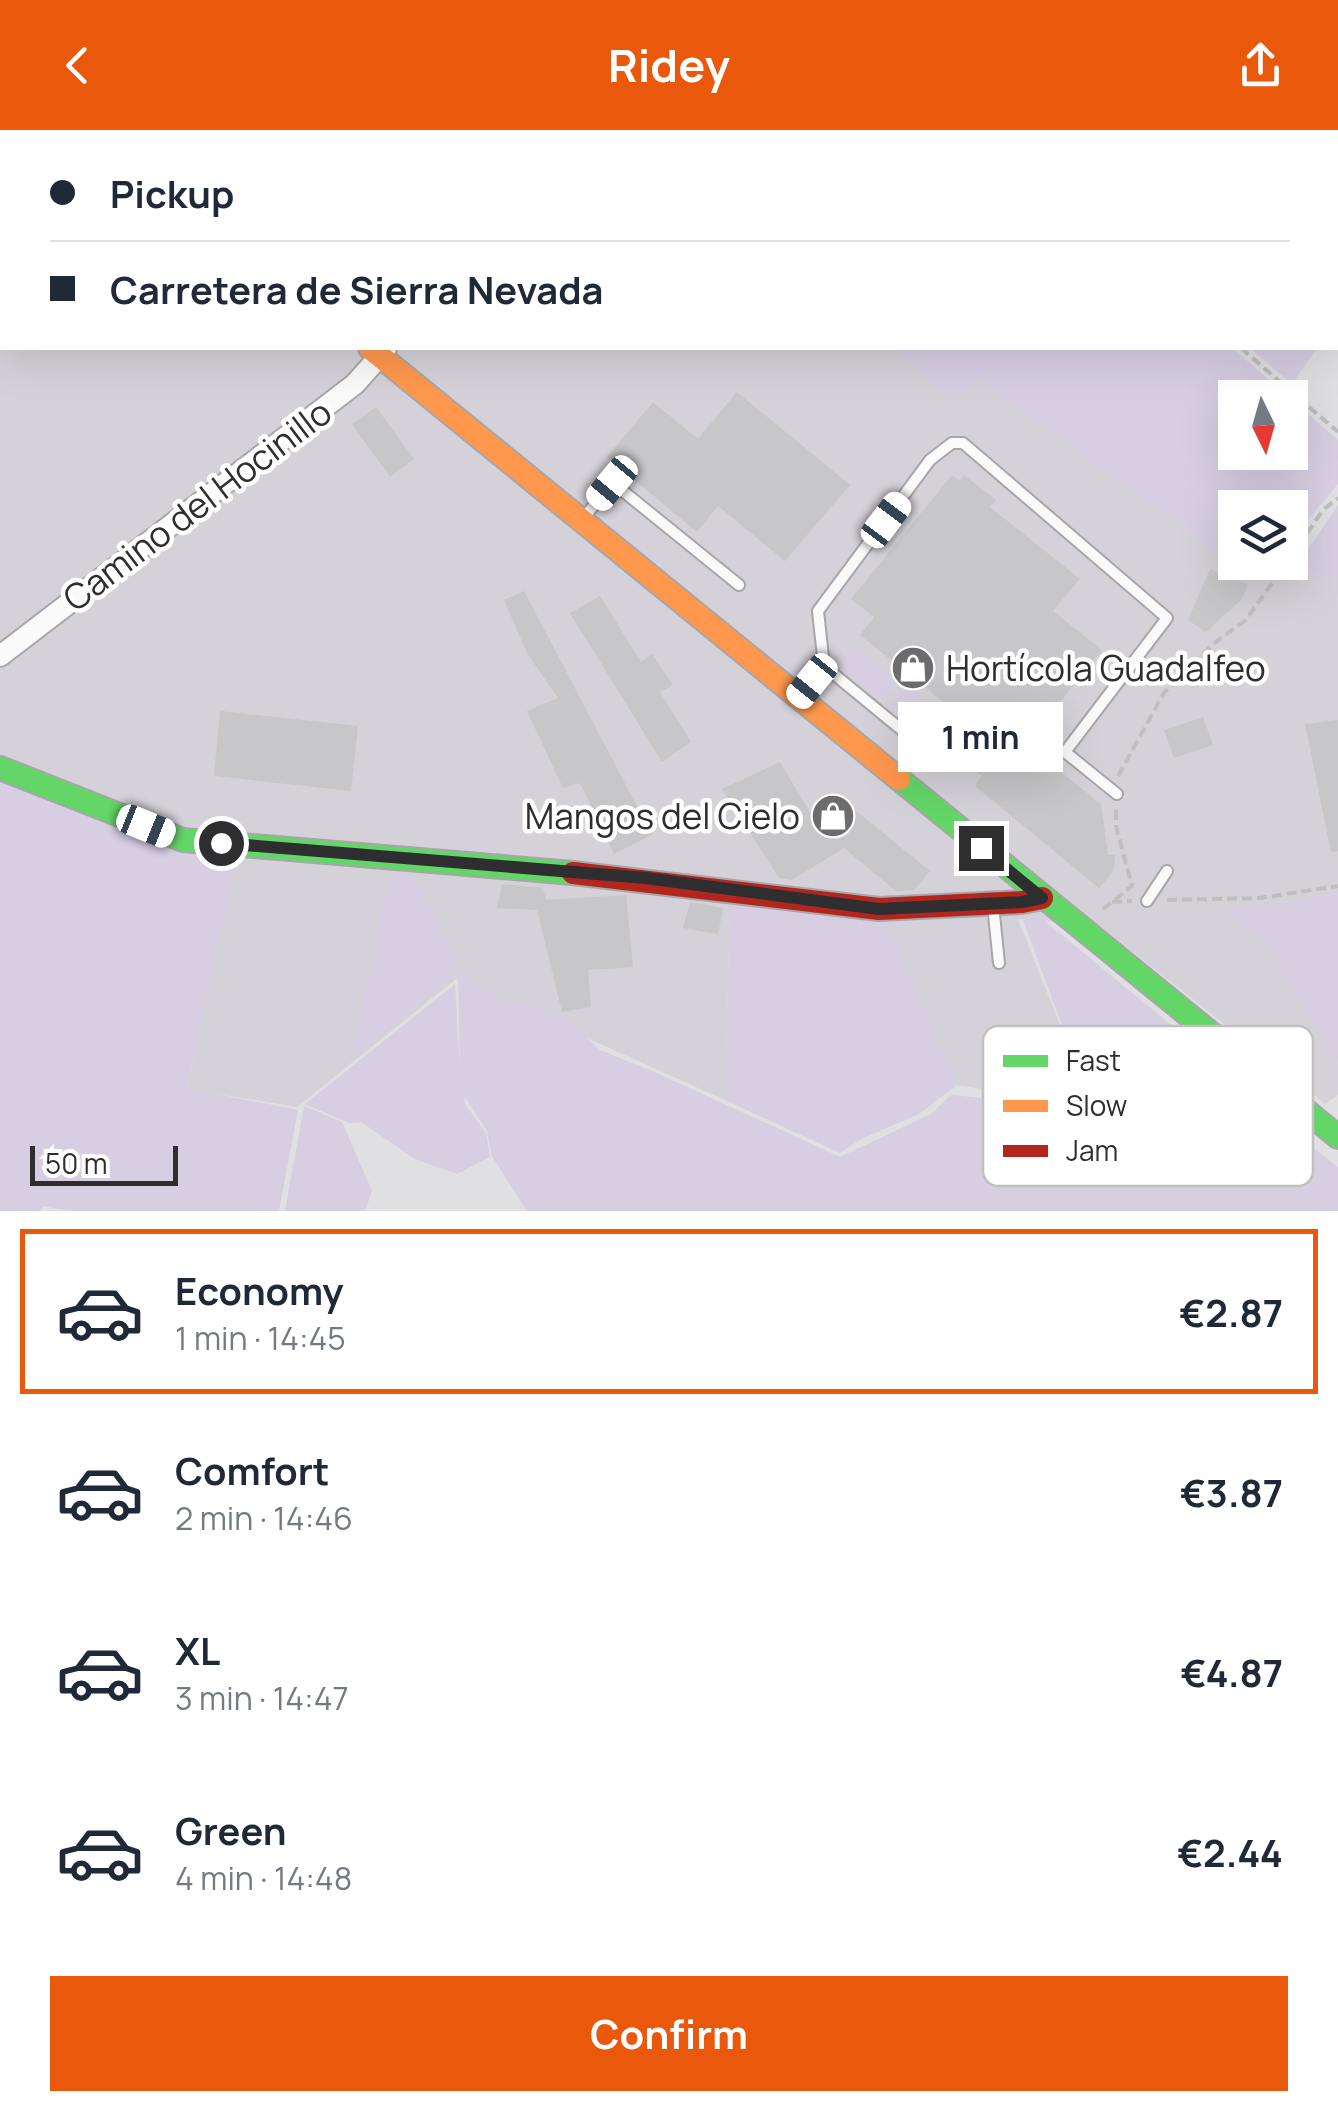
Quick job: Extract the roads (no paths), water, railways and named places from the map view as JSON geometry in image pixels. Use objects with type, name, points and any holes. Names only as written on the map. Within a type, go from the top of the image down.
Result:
[{"type":"main road","points":[[379,350],[1201,1026]]},
{"type":"main road","points":[[0,768],[183,840],[646,878],[879,909],[1042,898]]},
{"type":"main road","points":[[1313,1117],[1338,1137]]},
{"type":"street","name":"Camino del Hocinillo","points":[[0,656],[356,384],[379,350]]},
{"type":"lane","points":[[931,754],[824,666],[818,610],[930,460],[952,443],[963,443],[1168,618],[1065,752],[1117,794]]},
{"type":"lane","points":[[582,520],[612,483],[739,585]]},
{"type":"lane","points":[[798,698],[824,666]]},
{"type":"lane","points":[[1147,901],[1167,871]]},
{"type":"lane","points":[[992,904],[1000,963]]},
{"type":"place","name":"Hortícola Guadalfeo","points":[[913,668]]},
{"type":"place","name":"Mangos del Cielo","points":[[833,816]]}]
